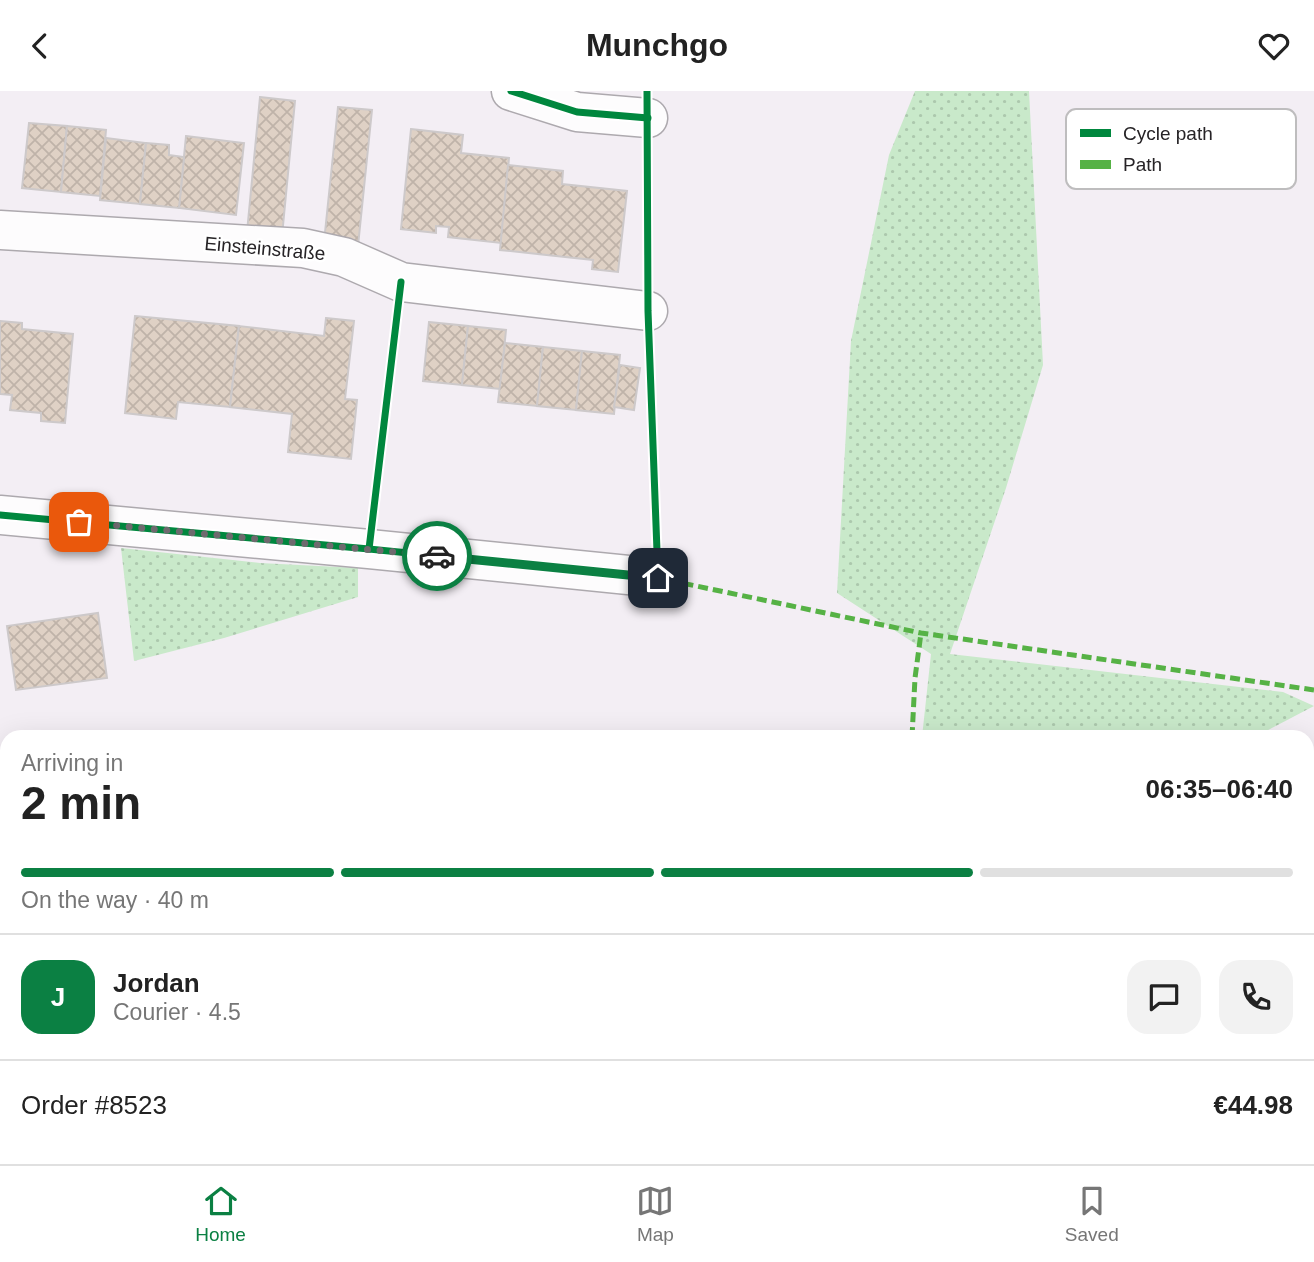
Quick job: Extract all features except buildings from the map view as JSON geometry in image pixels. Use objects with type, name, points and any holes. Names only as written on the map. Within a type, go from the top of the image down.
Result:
[{"type":"street","points":[[511,91],[577,112],[648,118]]},
{"type":"street","name":"Einsteinstraße","points":[[0,230],[303,248],[344,257],[401,282],[648,311]]},
{"type":"street","points":[[0,515],[658,578]]},
{"type":"green space","points":[[915,91],[1029,91],[1043,365],[1006,488],[950,654],[1283,692],[1314,706],[1268,730],[923,730],[931,654],[837,593],[851,341],[889,155]]},
{"type":"green space","points":[[121,548],[260,563],[358,568],[358,597],[224,638],[134,661]]},
{"type":"marked path","points":[[658,574],[658,578],[921,633],[1314,690]]},
{"type":"marked path","points":[[912,730],[921,633]]},
{"type":"cycle path","points":[[511,91],[577,112],[648,118]]},
{"type":"cycle path","points":[[0,515],[658,578],[648,311],[647,91]]},
{"type":"cycle path","points":[[369,549],[401,282]]},
{"type":"way so far","points":[[79,522],[437,556]]},
{"type":"route","points":[[437,556],[658,578]]}]
